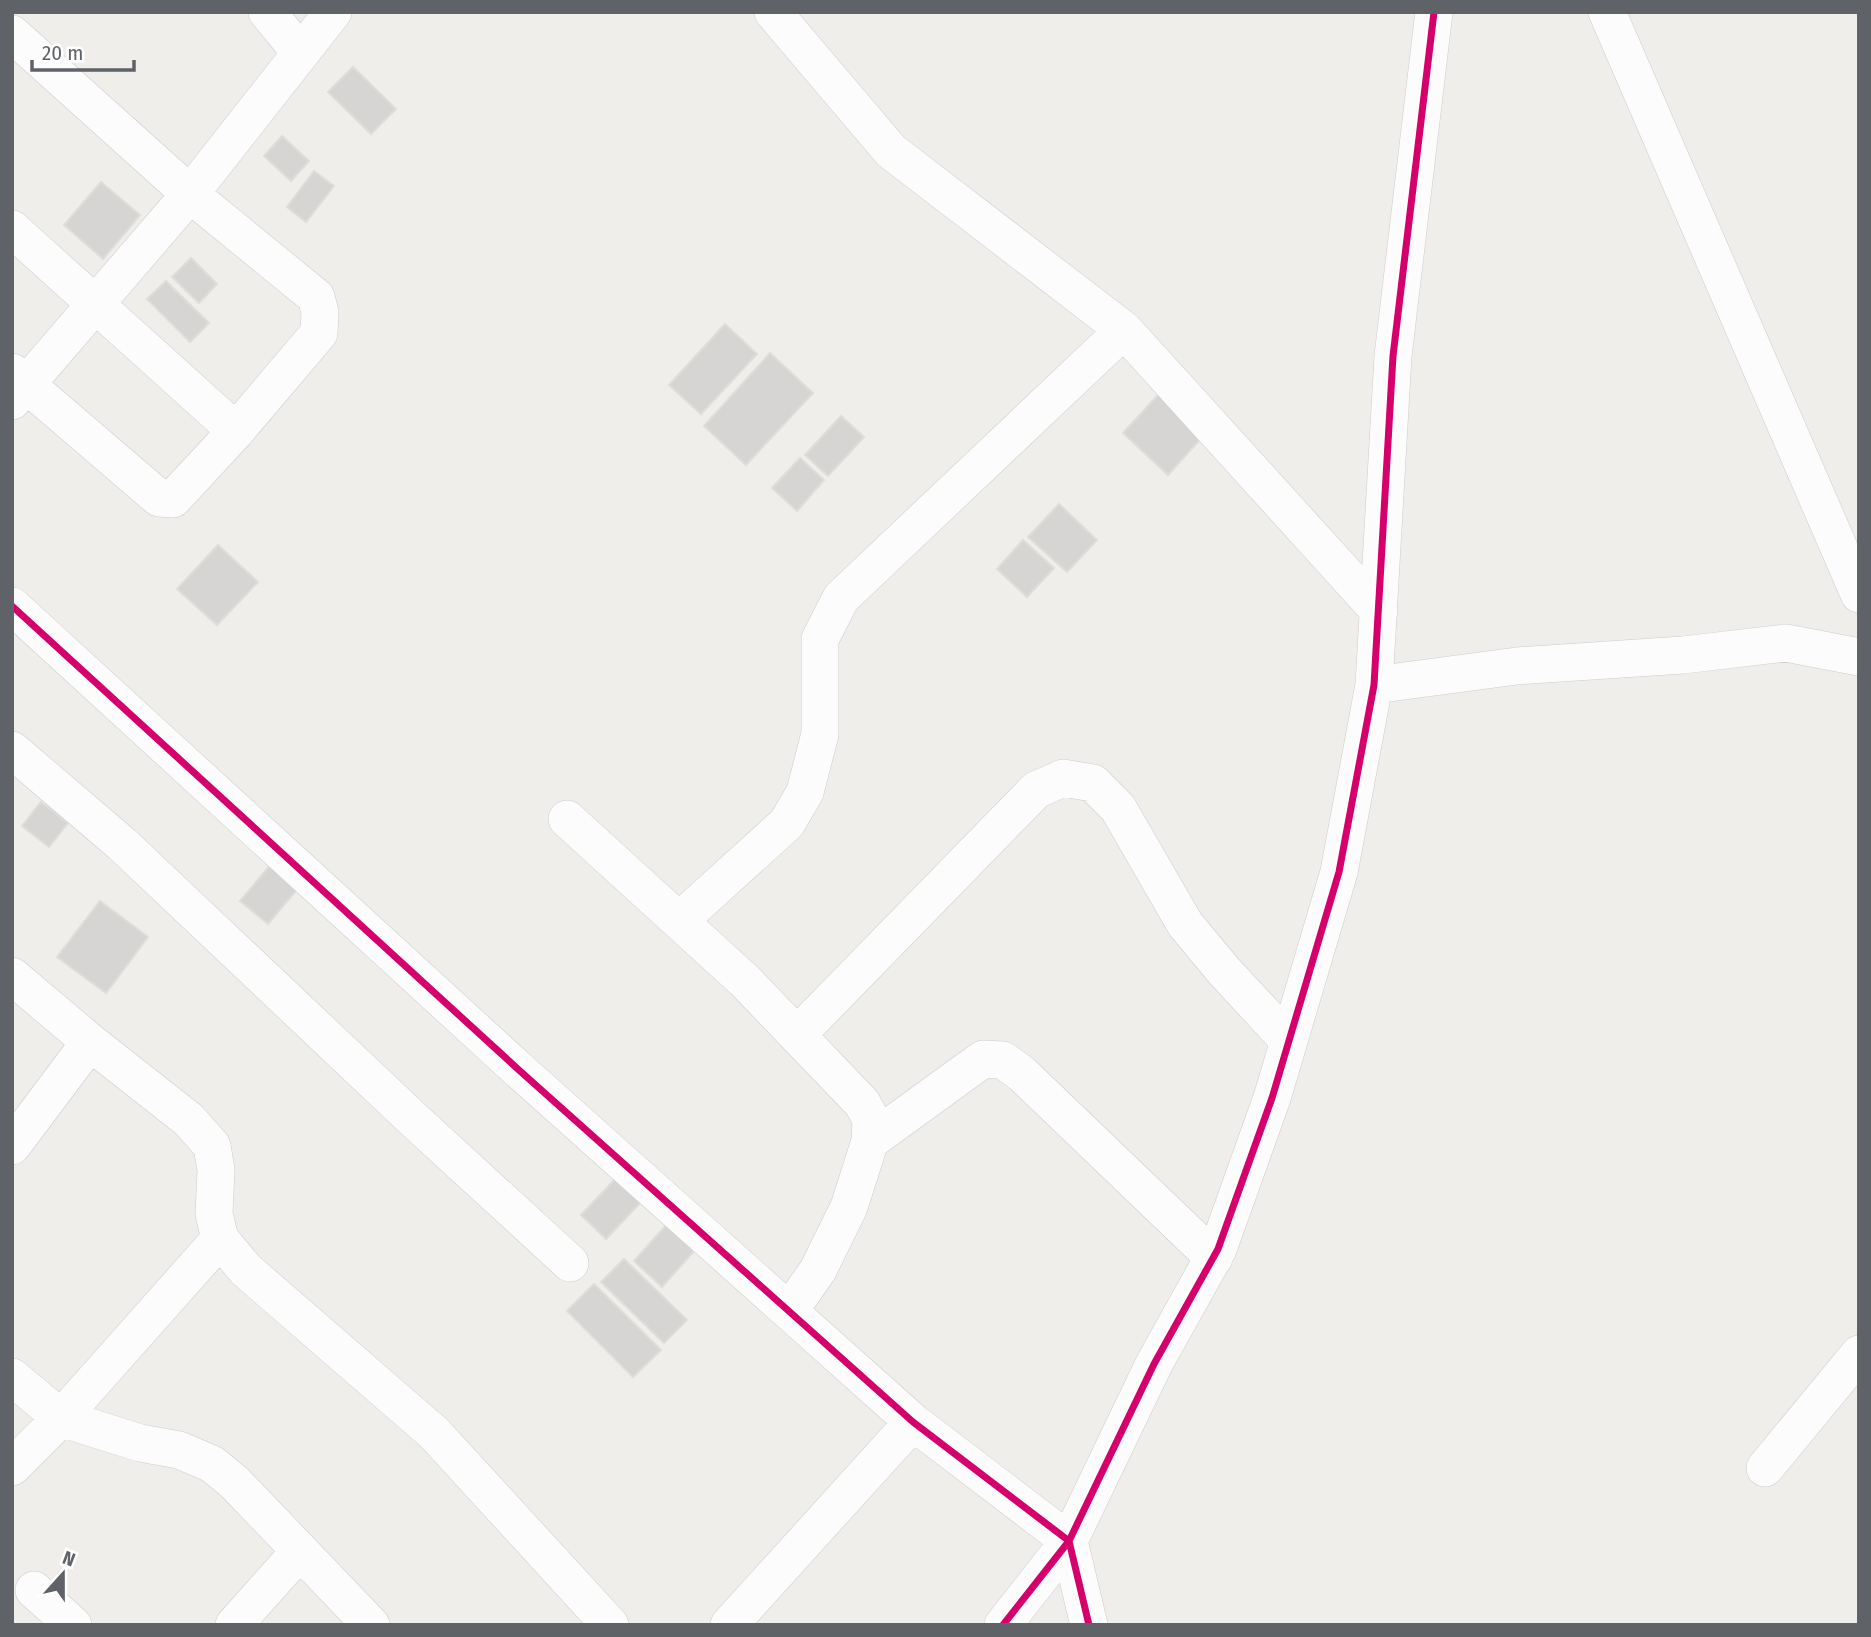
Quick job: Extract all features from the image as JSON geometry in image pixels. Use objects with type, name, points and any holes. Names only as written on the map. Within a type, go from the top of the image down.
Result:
[{"type":"street","points":[[267,12],[301,53]]},
{"type":"street","points":[[12,34],[190,194],[316,297],[320,312],[319,333],[236,431],[173,499],[159,498],[17,386],[96,303],[190,194],[333,12]]},
{"type":"street","points":[[773,12],[891,151],[1124,330],[1379,611]]},
{"type":"street","points":[[1003,1625],[1069,1541],[1154,1364],[1214,1258],[1272,1098],[1339,872],[1374,685],[1393,356],[1434,12]]},
{"type":"street","points":[[1607,12],[1859,594]]},
{"type":"street","points":[[12,229],[236,431]]},
{"type":"street","points":[[679,921],[787,823],[805,792],[820,734],[820,639],[841,598],[1124,330]]},
{"type":"street","points":[[12,606],[520,1071],[913,1422],[1069,1541],[1089,1625]]},
{"type":"street","points":[[1374,685],[1517,666],[1683,655],[1786,643],[1859,657]]},
{"type":"street","points":[[12,750],[122,844],[414,1120],[570,1263]]},
{"type":"street","points":[[797,1035],[1035,790],[1063,778],[1093,783],[1118,808],[1185,923],[1224,971],[1289,1041]]},
{"type":"street","points":[[567,819],[745,981],[862,1102],[871,1119],[870,1141],[849,1207],[818,1270],[790,1310]]},
{"type":"street","points":[[12,976],[189,1120],[212,1146],[216,1170],[214,1214],[220,1239],[246,1270],[434,1433],[610,1625]]},
{"type":"street","points":[[12,1146],[90,1042]]},
{"type":"street","points":[[870,1141],[983,1059],[1003,1060],[1022,1074],[1214,1258]]},
{"type":"street","points":[[12,1467],[61,1418],[220,1239]]},
{"type":"street","points":[[1765,1468],[1859,1354]]},
{"type":"street","points":[[12,1377],[61,1418],[141,1443],[179,1450],[212,1464],[235,1483],[371,1625]]},
{"type":"street","points":[[729,1625],[913,1422]]},
{"type":"street","points":[[234,1625],[300,1551]]},
{"type":"street","points":[[34,1590],[73,1625]]},
{"type":"building","points":[[353,67],[396,109],[371,134],[328,92]]},
{"type":"building","points":[[282,136],[309,161],[291,181],[264,156]]},
{"type":"building","points":[[314,171],[334,186],[306,222],[287,207]]},
{"type":"building","points":[[101,182],[140,215],[103,259],[64,225]]},
{"type":"building","points":[[191,258],[217,284],[199,303],[172,277]]},
{"type":"building","points":[[166,281],[209,323],[190,342],[147,299]]},
{"type":"building","points":[[725,324],[757,354],[701,414],[669,385]]},
{"type":"building","points":[[770,353],[813,393],[746,465],[704,426]]},
{"type":"building","points":[[1159,394],[1204,435],[1168,475],[1123,433]]},
{"type":"building","points":[[841,416],[864,437],[828,476],[805,455]]},
{"type":"building","points":[[800,458],[824,480],[797,511],[772,488]]},
{"type":"building","points":[[1059,504],[1097,540],[1067,572],[1028,537]]},
{"type":"building","points":[[1023,540],[1054,568],[1027,597],[997,569]]},
{"type":"building","points":[[218,545],[258,582],[217,625],[177,589]]},
{"type":"building","points":[[41,802],[68,823],[49,847],[22,826]]},
{"type":"building","points":[[277,857],[305,880],[268,924],[240,901]]},
{"type":"building","points":[[100,901],[148,937],[106,993],[57,957]]},
{"type":"building","points":[[618,1176],[643,1200],[606,1239],[581,1215]]},
{"type":"building","points":[[668,1223],[696,1249],[662,1287],[634,1261]]},
{"type":"building","points":[[624,1259],[687,1320],[664,1343],[601,1282]]},
{"type":"building","points":[[594,1284],[661,1350],[633,1377],[567,1311]]},
{"type":"cycle path","points":[[1089,1625],[1069,1541],[1154,1364],[1218,1249],[1272,1098],[1339,872],[1374,685],[1393,356],[1434,12]]},
{"type":"cycle path","points":[[12,606],[520,1071],[913,1422],[1069,1541],[1003,1625]]}]
